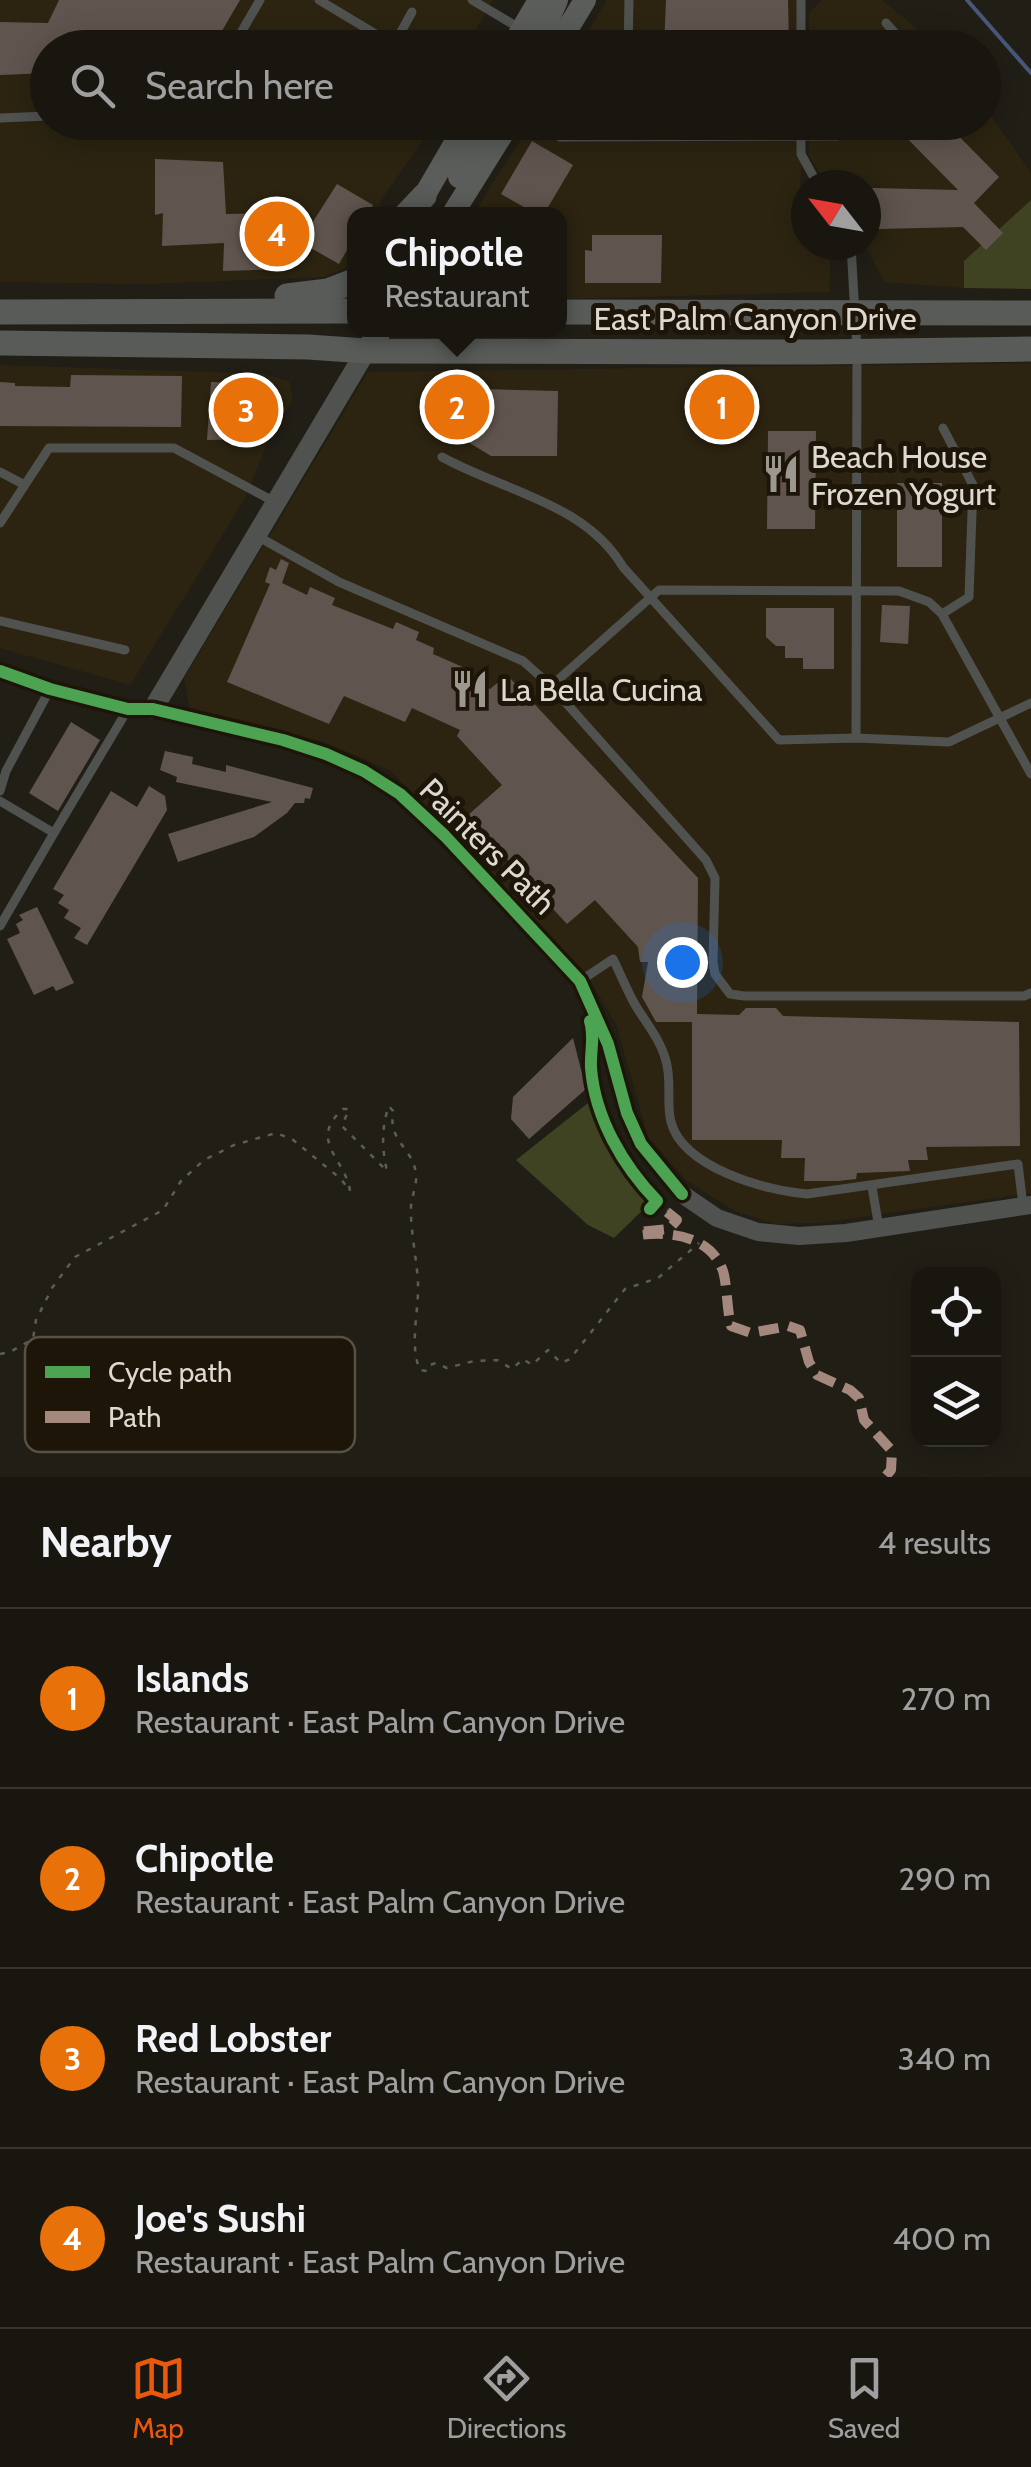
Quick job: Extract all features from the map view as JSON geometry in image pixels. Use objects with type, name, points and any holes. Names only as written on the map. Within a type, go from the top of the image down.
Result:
[{"type":"main road","points":[[528,30],[540,0]]},
{"type":"main road","points":[[532,30],[558,0]]},
{"type":"main road","points":[[567,30],[585,0]]},
{"type":"main road","points":[[415,207],[456,140]]},
{"type":"main road","points":[[453,207],[459,177],[480,140]]},
{"type":"main road","points":[[456,207],[499,140]]},
{"type":"main road","points":[[238,310],[347,284]]},
{"type":"main road","points":[[0,312],[347,311]]},
{"type":"main road","name":"East Palm Canyon Drive","points":[[567,312],[1031,314]]},
{"type":"main road","name":"East Palm Canyon Drive","points":[[0,344],[308,347],[364,340],[856,351],[1031,349]]},
{"type":"street","points":[[153,709],[277,503],[364,340]]},
{"type":"street","name":"Painters Path","points":[[0,671],[50,689],[128,708],[153,709],[326,754],[364,771],[423,814],[580,981],[608,1044],[627,1113],[641,1144],[682,1194],[717,1218],[758,1232],[799,1236],[1027,1206]]},
{"type":"lane","points":[[242,30],[260,0]]},
{"type":"lane","points":[[319,0],[369,30]]},
{"type":"lane","points":[[472,0],[509,30]]},
{"type":"lane","points":[[628,30],[629,0]]},
{"type":"lane","points":[[801,0],[801,30]]},
{"type":"lane","points":[[403,30],[412,12]]},
{"type":"lane","points":[[886,22],[893,30]]},
{"type":"lane","points":[[0,118],[30,117]]},
{"type":"lane","points":[[801,140],[801,154],[810,170]]},
{"type":"lane","points":[[852,260],[856,351],[856,738]]},
{"type":"lane","points":[[942,428],[973,485],[969,597],[942,614]]},
{"type":"lane","points":[[0,522],[49,448],[174,448],[277,503]]},
{"type":"lane","points":[[442,457],[577,519],[614,552],[779,740],[949,742],[1031,703]]},
{"type":"lane","points":[[0,472],[23,484]]},
{"type":"lane","points":[[257,536],[339,582],[523,661],[550,686],[706,860],[715,878],[715,974],[730,994],[1024,996],[1031,992]]},
{"type":"lane","points":[[550,686],[659,590],[913,593],[942,614],[1031,774]]},
{"type":"lane","points":[[0,621],[125,650]]},
{"type":"lane","points":[[0,791],[6,771],[50,689]]},
{"type":"lane","points":[[0,926],[128,708]]},
{"type":"lane","points":[[0,801],[54,833]]},
{"type":"lane","points":[[580,981],[614,959],[666,1060],[671,1089],[670,1122],[696,1156],[776,1192],[807,1194],[1018,1164],[1027,1206]]},
{"type":"lane","points":[[872,1187],[879,1228]]},
{"type":"path","points":[[33,1337],[36,1320],[52,1288],[75,1256],[162,1210],[181,1181],[204,1160],[234,1146],[276,1133],[292,1139],[350,1191],[332,1153],[328,1129],[343,1109],[349,1109],[342,1126],[387,1171],[383,1153],[389,1106],[396,1141],[414,1160],[417,1178],[411,1205],[418,1285],[415,1358],[420,1370],[427,1371],[430,1364],[436,1363],[447,1368],[496,1360],[512,1369],[523,1359],[532,1365],[548,1350],[560,1362],[570,1359],[624,1289],[658,1278],[699,1243]]},
{"type":"path","points":[[658,1208],[674,1204]]},
{"type":"path","points":[[0,1354],[25,1344]]},
{"type":"shaded area","points":[[0,0],[493,0],[476,30],[30,30],[30,140],[423,140],[378,207],[347,207],[347,268],[323,277],[145,284],[0,282]]},
{"type":"shaded area","points":[[607,0],[805,0],[806,30],[589,30]]},
{"type":"shaded area","points":[[822,0],[882,0],[918,30],[809,30],[809,13]]},
{"type":"shaded area","points":[[1001,130],[1031,173],[1031,200],[964,261],[964,288],[884,282],[873,260],[881,260],[881,170],[818,170],[809,156],[809,140],[1001,140]]},
{"type":"shaded area","points":[[520,140],[804,140],[801,170],[791,170],[791,260],[830,260],[829,292],[567,299],[567,207],[478,207]]},
{"type":"shaded area","points":[[1031,363],[1031,1193],[819,1223],[776,1224],[735,1211],[687,1181],[648,1137],[616,1024],[587,975],[390,770],[321,741],[191,715],[184,678],[368,372]]},
{"type":"shaded area","points":[[0,365],[264,374],[289,381],[293,400],[271,435],[244,500],[130,685],[0,648]]},
{"type":"green space","points":[[1031,200],[1031,289],[964,288],[964,261]]},
{"type":"green space","points":[[593,1099],[613,1149],[651,1202],[614,1238],[588,1225],[516,1160]]},
{"type":"building","points":[[59,0],[240,0],[222,30],[30,30],[30,74],[0,75],[0,22],[48,23]]},
{"type":"building","points":[[666,0],[788,0],[789,30],[665,30]]},
{"type":"building","points":[[909,140],[963,140],[999,177],[974,203],[1003,233],[986,250],[963,227],[881,229],[881,188],[958,190]]},
{"type":"building","points":[[532,141],[573,165],[548,207],[524,207],[501,194]]},
{"type":"building","points":[[155,159],[223,162],[226,214],[293,213],[292,269],[223,271],[224,243],[162,246],[163,213],[155,215]]},
{"type":"building","points":[[337,184],[373,205],[347,207],[347,250],[339,264],[300,242]]},
{"type":"building","points":[[592,235],[662,235],[661,283],[585,283],[585,250],[592,251]]},
{"type":"building","points":[[71,375],[182,376],[181,427],[0,426],[0,382],[70,387]]},
{"type":"building","points":[[211,382],[254,388],[252,419],[259,419],[258,439],[207,440]]},
{"type":"building","points":[[743,385],[744,435],[729,435],[729,444],[714,444],[714,433],[701,433],[700,386]]},
{"type":"building","points":[[442,388],[558,391],[557,456],[491,456],[445,428]]},
{"type":"building","points":[[768,431],[816,431],[815,529],[767,529]]},
{"type":"building","points":[[897,483],[942,483],[942,567],[897,567]]},
{"type":"building","points":[[281,559],[289,563],[282,583],[307,595],[310,587],[335,598],[332,605],[393,629],[396,622],[419,632],[416,640],[434,648],[433,654],[465,668],[461,675],[490,689],[507,675],[698,878],[697,1014],[739,1015],[746,1008],[776,1008],[783,1016],[1019,1022],[1020,1146],[926,1147],[928,1160],[908,1160],[910,1171],[857,1173],[856,1179],[838,1181],[804,1181],[805,1158],[781,1158],[782,1140],[692,1140],[692,1022],[656,1022],[642,997],[648,962],[640,962],[638,947],[595,900],[567,924],[467,816],[502,785],[457,736],[460,730],[412,708],[405,722],[344,696],[329,724],[227,682],[270,584],[265,582],[270,567],[276,570]]},
{"type":"building","points":[[882,605],[910,606],[908,644],[880,642]]},
{"type":"building","points":[[766,608],[834,608],[834,669],[803,669],[803,658],[785,658],[785,646],[776,646],[766,637]]},
{"type":"building","points":[[71,722],[100,740],[58,811],[29,793]]},
{"type":"building","points":[[165,751],[193,757],[192,764],[226,772],[226,765],[313,788],[310,799],[295,803],[254,837],[178,862],[168,834],[272,802],[176,782],[177,777],[160,770]]},
{"type":"building","points":[[149,786],[165,796],[167,810],[87,945],[74,938],[81,928],[64,918],[69,910],[58,903],[64,895],[53,889],[111,791],[137,807]]},
{"type":"building","points":[[37,907],[74,983],[56,991],[53,986],[34,995],[7,939],[20,933],[16,924],[23,920],[19,915]]},
{"type":"building","points":[[573,1038],[586,1089],[529,1139],[511,1119],[513,1097]]},
{"type":"waterway","points":[[967,0],[993,30]]},
{"type":"waterway","points":[[1001,39],[1031,73]]},
{"type":"marked path","points":[[667,1212],[677,1220],[669,1229],[640,1235],[676,1235],[709,1250],[723,1271],[731,1326],[751,1333],[788,1326],[800,1330],[817,1375],[859,1398],[864,1420],[892,1451],[891,1470],[885,1477]]},
{"type":"cycle path","points":[[0,671],[50,689],[128,709],[153,709],[283,740],[364,771],[400,794],[445,836],[580,981],[608,1044],[627,1113],[641,1144],[682,1194]]},
{"type":"cycle path","points":[[590,1021],[591,1068],[598,1105],[622,1157],[657,1201],[650,1209]]},
{"type":"place","name":"Joe's Sushi","points":[[277,234]]},
{"type":"place","name":"Chipotle","points":[[457,407]]},
{"type":"place","name":"Islands","points":[[722,407]]},
{"type":"place","name":"Red Lobster","points":[[246,410]]},
{"type":"place","name":"Beach House Frozen Yogurt","points":[[781,474]]},
{"type":"place","name":"La Bella Cucina","points":[[470,689]]}]
